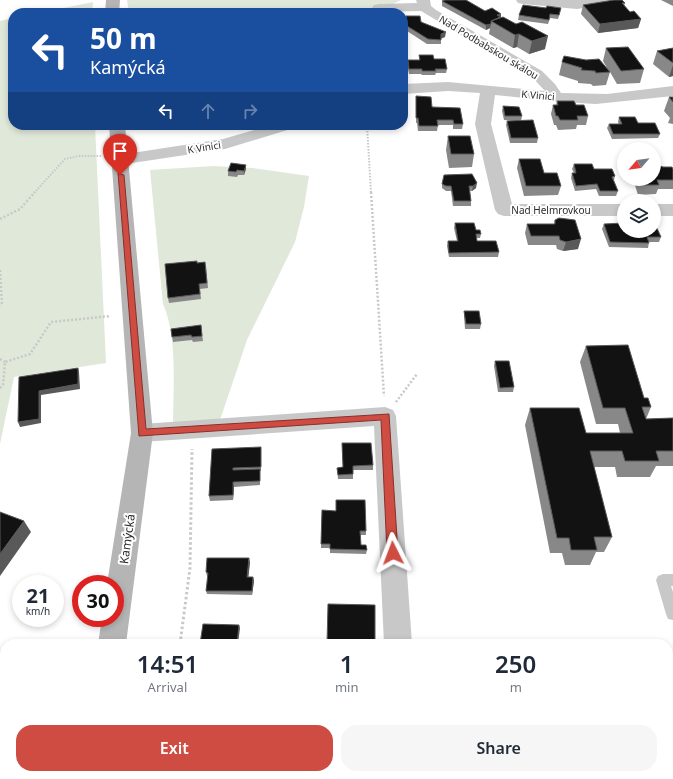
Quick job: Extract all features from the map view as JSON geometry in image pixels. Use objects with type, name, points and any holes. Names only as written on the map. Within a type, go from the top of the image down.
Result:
[{"type":"main road","name":"Kamýcká","points":[[113,639],[142,433],[111,158],[116,130]]},
{"type":"street","points":[[522,0],[577,5],[612,0]]},
{"type":"street","points":[[379,8],[424,3]]},
{"type":"street","name":"Nad Podbabskou skálou","points":[[424,3],[431,13],[536,74],[550,87],[555,96]]},
{"type":"street","name":"K Vinici","points":[[408,88],[420,86],[460,87],[586,99],[638,96],[673,91]]},
{"type":"street","name":"Nad Helmrovkou","points":[[488,90],[483,124],[504,210],[617,210]]},
{"type":"street","name":"K Vinici","points":[[111,158],[225,144],[271,130]]},
{"type":"street","points":[[661,210],[673,210]]},
{"type":"street","points":[[142,433],[385,416],[398,639]]},
{"type":"lane","points":[[673,580],[663,580],[673,614]]},
{"type":"path","points":[[367,130],[382,341],[385,416]]},
{"type":"path","points":[[0,219],[20,209],[65,159],[78,156],[111,158]]},
{"type":"path","points":[[0,270],[2,304],[0,305]]},
{"type":"path","points":[[0,359],[5,362],[30,354],[51,322],[111,316]]},
{"type":"path","points":[[0,388],[3,385],[5,362]]},
{"type":"path","points":[[385,416],[417,374]]},
{"type":"path","points":[[181,639],[190,568],[192,430]]},
{"type":"shaded area","points":[[127,0],[401,0],[384,8],[128,8]]},
{"type":"shaded area","points":[[93,2],[92,8],[64,8]]},
{"type":"shaded area","points":[[8,19],[8,130],[95,130],[106,363],[14,377],[0,444],[0,21]]},
{"type":"shaded area","points":[[213,166],[253,168],[309,176],[304,207],[295,242],[247,340],[218,426],[173,428],[173,348],[168,317],[163,304],[150,170]]},
{"type":"building","points":[[466,0],[485,11],[492,8],[501,14],[497,15],[500,17],[491,21],[491,24],[486,25],[442,1]]},
{"type":"building","points":[[622,0],[625,3],[622,3],[630,12],[634,11],[641,19],[600,24],[583,5]]},
{"type":"building","points":[[523,5],[561,8],[559,15],[550,14],[549,20],[519,15]]},
{"type":"building","points":[[408,16],[420,16],[421,22],[446,32],[441,34],[441,40],[428,39],[408,27]]},
{"type":"building","points":[[503,17],[516,24],[522,22],[548,36],[532,41],[519,34],[515,35],[491,21]]},
{"type":"building","points":[[628,47],[644,69],[621,71],[606,48]]},
{"type":"building","points":[[673,48],[673,63],[657,51]]},
{"type":"building","points":[[419,55],[433,55],[434,59],[445,59],[447,69],[422,71],[422,69],[409,69],[408,60],[420,60]]},
{"type":"building","points":[[564,56],[586,60],[599,59],[610,72],[596,73],[595,71],[581,70],[582,68],[562,62]]},
{"type":"building","points":[[416,96],[431,97],[432,107],[460,108],[463,124],[454,124],[453,120],[437,120],[438,126],[419,126],[418,118],[416,118]]},
{"type":"building","points":[[557,101],[574,101],[576,105],[584,105],[588,116],[577,116],[578,120],[560,120],[558,116],[556,116],[553,105],[558,105]]},
{"type":"building","points":[[503,106],[519,107],[522,116],[505,116]]},
{"type":"building","points":[[619,117],[635,117],[638,123],[655,123],[660,134],[613,134],[609,124],[622,124]]},
{"type":"building","points":[[533,120],[538,138],[511,138],[507,121]]},
{"type":"building","points":[[448,136],[470,136],[474,154],[451,154]]},
{"type":"building","points":[[519,159],[540,159],[544,173],[557,173],[561,186],[526,186]]},
{"type":"building","points":[[231,163],[246,165],[244,171],[228,171]]},
{"type":"building","points":[[574,164],[592,164],[594,169],[612,169],[615,176],[612,177],[618,191],[600,191],[597,184],[576,186],[572,173],[576,173]]},
{"type":"building","points":[[661,166],[672,167],[673,180],[661,180]]},
{"type":"building","points":[[472,174],[477,183],[473,186],[469,186],[471,201],[454,201],[451,186],[442,184],[444,175]]},
{"type":"building","points":[[559,218],[575,220],[581,239],[566,242],[560,240],[559,236],[531,236],[527,224],[555,224],[555,220]]},
{"type":"building","points":[[455,223],[474,223],[476,230],[480,230],[481,234],[476,234],[477,241],[496,241],[499,252],[449,253],[448,241],[458,241]]},
{"type":"building","points":[[617,223],[617,238],[647,238],[649,243],[610,242],[604,224]]},
{"type":"building","points":[[197,261],[197,263],[205,262],[207,283],[199,284],[200,294],[168,298],[165,264]]},
{"type":"building","points":[[464,311],[479,311],[481,324],[466,324]]},
{"type":"building","points":[[201,325],[202,336],[192,337],[191,335],[172,337],[171,329]]},
{"type":"building","points":[[628,345],[644,398],[648,398],[651,407],[642,407],[646,419],[673,418],[673,451],[656,451],[659,461],[625,461],[622,451],[590,451],[612,537],[594,537],[597,550],[571,550],[569,538],[557,538],[530,408],[579,408],[586,433],[633,433],[625,408],[603,408],[586,346]]},
{"type":"building","points":[[495,361],[509,361],[514,387],[500,388]]},
{"type":"building","points":[[78,368],[78,384],[39,391],[39,419],[18,422],[19,377]]},
{"type":"building","points":[[342,443],[371,443],[373,465],[353,466],[353,474],[338,475],[337,468],[343,467]]},
{"type":"building","points":[[261,447],[261,467],[233,468],[233,470],[260,469],[260,481],[233,482],[233,495],[209,496],[212,449]]},
{"type":"building","points":[[336,500],[365,500],[366,531],[360,531],[361,545],[366,545],[367,550],[330,549],[330,544],[321,544],[322,510],[336,511]]},
{"type":"building","points":[[0,512],[24,521],[0,554]]},
{"type":"building","points":[[207,558],[249,558],[247,577],[253,577],[252,591],[206,591],[208,573],[206,572]]},
{"type":"building","points":[[328,604],[375,605],[375,639],[327,639]]},
{"type":"building","points":[[203,624],[239,625],[238,639],[201,639]]},
{"type":"route","points":[[120,175],[142,433],[385,416],[393,553]]}]
